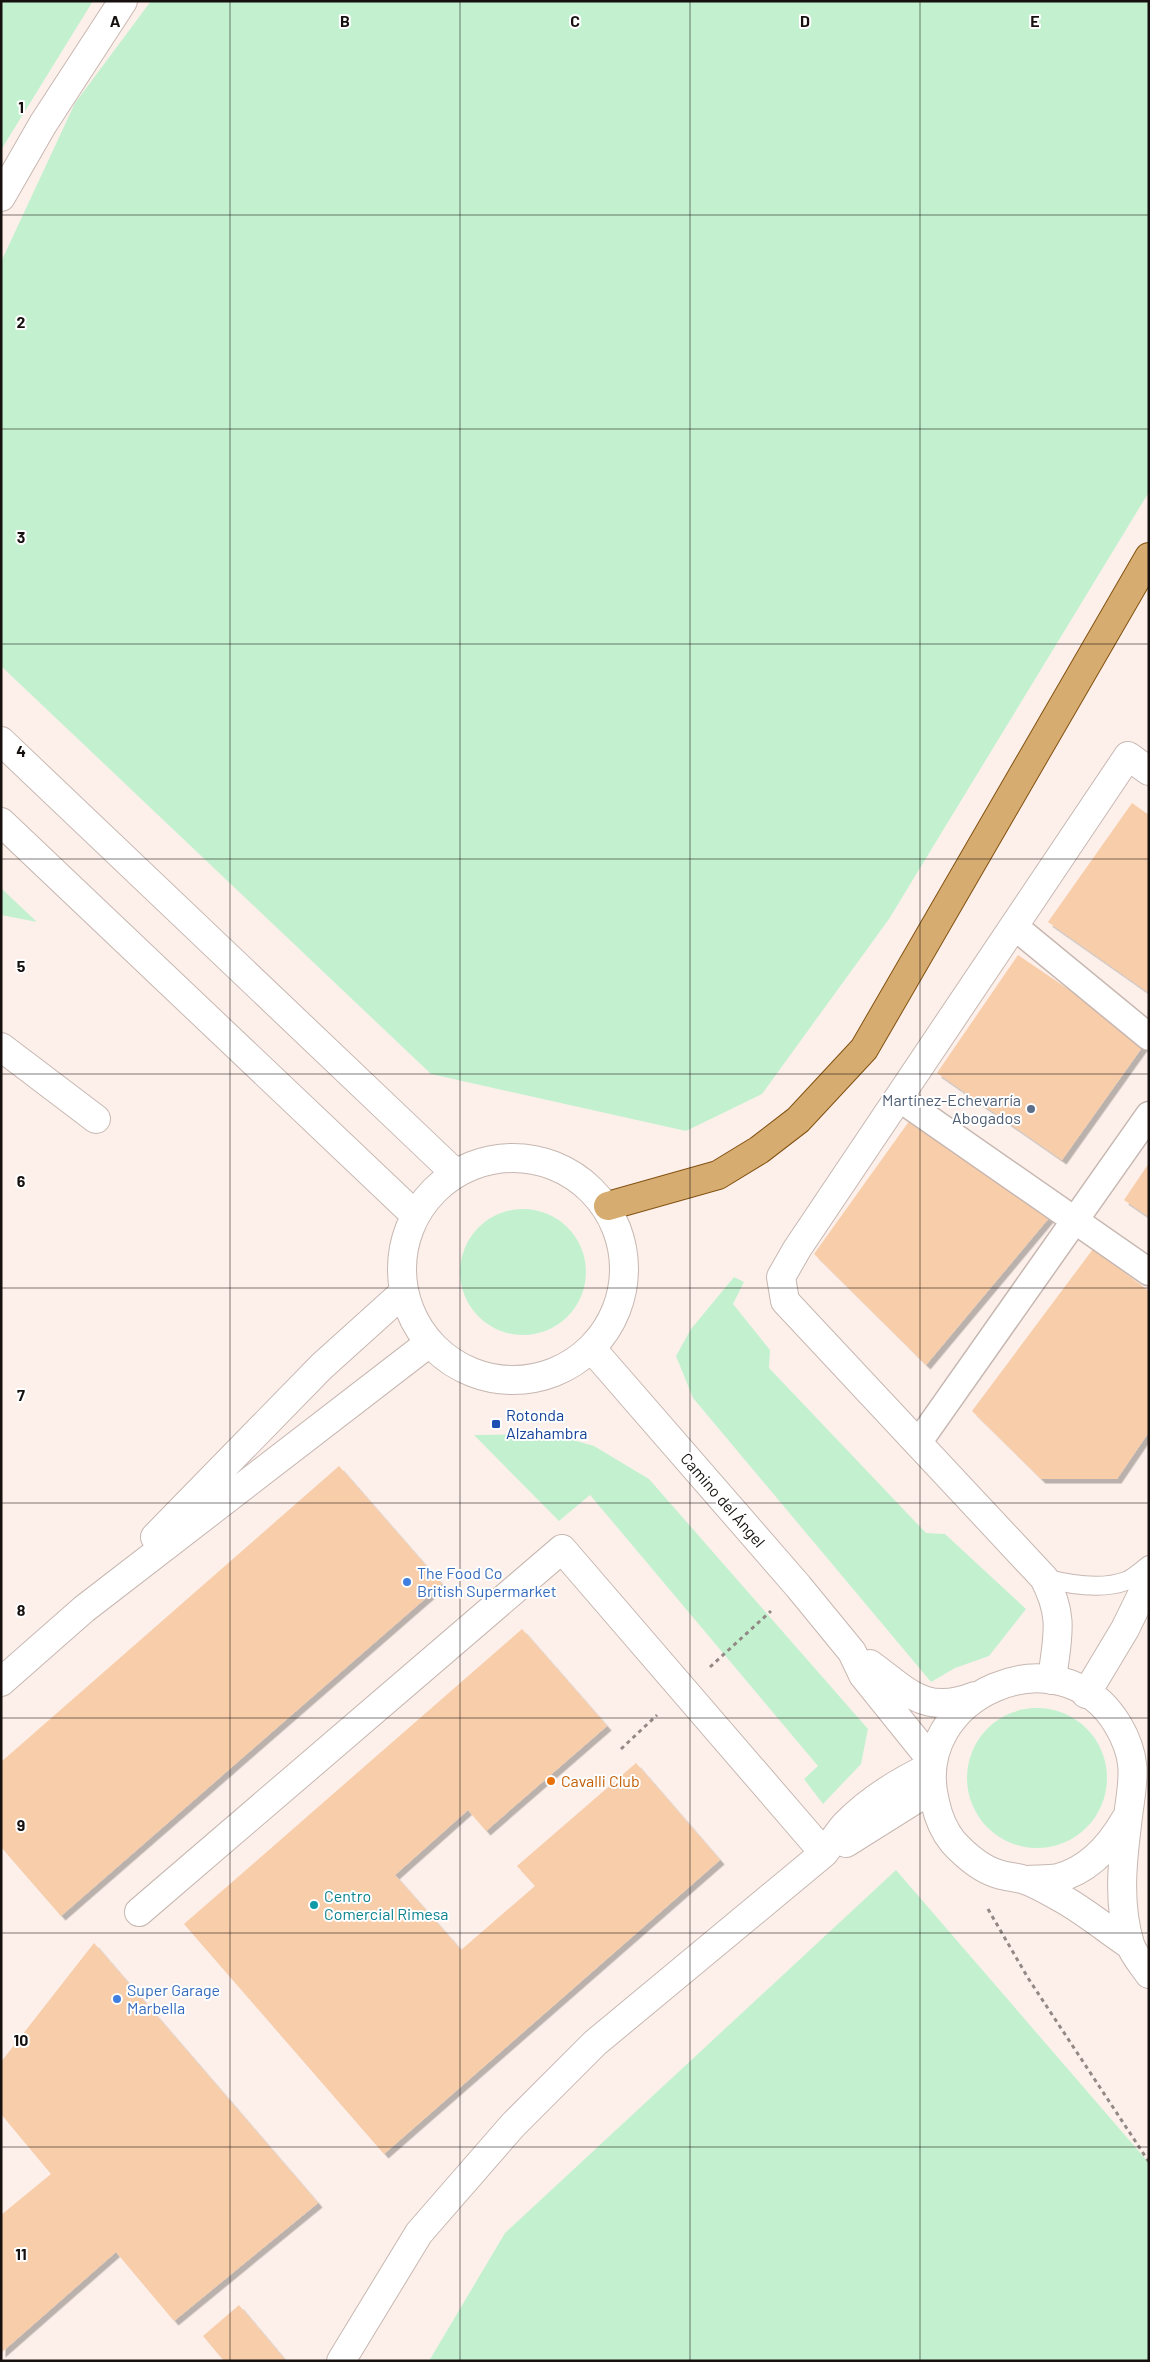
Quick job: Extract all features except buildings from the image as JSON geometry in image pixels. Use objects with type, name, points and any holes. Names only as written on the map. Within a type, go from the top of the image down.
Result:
[{"type":"main road","points":[[608,1206],[718,1175],[798,1120],[864,1049],[1149,557]]},
{"type":"street","points":[[1,197],[43,124],[123,1]]},
{"type":"street","points":[[1,741],[455,1173]]},
{"type":"street","points":[[1052,1680],[1059,1625],[1055,1599],[1044,1578],[785,1301],[781,1277],[797,1249],[1014,926],[1138,764]]},
{"type":"street","points":[[1,822],[414,1214]]},
{"type":"street","points":[[1014,926],[1149,1037]]},
{"type":"street","points":[[1,1047],[96,1120]]},
{"type":"street","points":[[899,1098],[1149,1272]]},
{"type":"street","points":[[918,1444],[1149,1115]]},
{"type":"street","points":[[495,1157],[578,1176],[608,1206],[622,1242],[626,1265],[623,1296],[611,1324],[592,1349],[562,1370],[527,1380],[457,1366],[429,1343],[413,1320],[403,1293],[401,1266],[404,1240],[414,1214],[432,1191],[455,1173],[495,1157]]},
{"type":"street","points":[[84,1609],[322,1366],[403,1293]]},
{"type":"street","points":[[1,1682],[84,1609],[429,1343]]},
{"type":"street","name":"Camino del Ángel","points":[[592,1349],[798,1586],[852,1652],[899,1688],[919,1700],[939,1704],[958,1703],[976,1695]]},
{"type":"street","points":[[140,1912],[562,1549],[824,1853]]},
{"type":"street","points":[[1086,1694],[1124,1629],[1149,1580]]},
{"type":"street","name":"Camino del Ángel","points":[[852,1652],[863,1675],[932,1772]]},
{"type":"street","points":[[1128,1815],[1112,1843],[1088,1864],[1058,1878],[1026,1880],[996,1874],[970,1859],[951,1840],[938,1816],[932,1772],[942,1736],[956,1713],[976,1695],[1000,1684],[1026,1678],[1052,1680],[1076,1687],[1098,1701],[1118,1724],[1142,1772],[1128,1815],[1122,1866],[1122,1898],[1130,1945]]},
{"type":"street","points":[[341,2361],[420,2233],[513,2126],[595,2043],[851,1832],[906,1778],[932,1772]]},
{"type":"street","points":[[1026,1880],[1062,1899],[1130,1945],[1149,1974]]},
{"type":"lane","points":[[1044,1578],[1070,1584],[1104,1584],[1126,1581],[1149,1565]]},
{"type":"path","points":[[970,1859],[992,1918],[1149,2162]]},
{"type":"green space","points":[[1,1],[93,1],[1,150]]},
{"type":"green space","points":[[151,1],[1149,1],[1149,492],[889,919],[762,1094],[686,1131],[431,1074],[1,666],[1,262],[75,103]]},
{"type":"green space","points":[[1,888],[37,922],[1,915]]},
{"type":"green space","points":[[523,1209],[547,1214],[568,1227],[581,1248],[586,1272],[581,1296],[568,1317],[547,1330],[523,1335],[499,1330],[478,1317],[465,1296],[460,1272],[465,1248],[478,1227],[499,1214]]},
{"type":"green space","points":[[734,1277],[744,1282],[733,1304],[770,1350],[769,1368],[926,1533],[945,1534],[1026,1609],[989,1656],[955,1668],[931,1682],[693,1398],[676,1356],[691,1329]]},
{"type":"green space","points":[[552,1434],[594,1446],[649,1479],[868,1729],[861,1764],[823,1804],[804,1779],[818,1766],[590,1495],[559,1521],[474,1435]]},
{"type":"green space","points":[[1037,1708],[1051,1709],[1064,1713],[1087,1728],[1102,1751],[1106,1764],[1106,1792],[1102,1805],[1087,1828],[1064,1843],[1051,1847],[1037,1848],[1023,1847],[1010,1843],[987,1828],[972,1805],[968,1792],[967,1778],[968,1764],[972,1751],[987,1728],[1010,1713],[1023,1709]]},
{"type":"green space","points":[[896,1870],[1149,2163],[1149,2361],[429,2361],[505,2233]]},
{"type":"place","name":"Martínez-Echevarría Abogados","points":[[1031,1109]]},
{"type":"place","name":"Rotonda Alzahambra","points":[[496,1424]]},
{"type":"place","name":"The Food Co British Supermarket","points":[[407,1582]]},
{"type":"place","name":"Cavalli Club","points":[[551,1781]]},
{"type":"place","name":"Centro Comercial Rimesa","points":[[314,1905]]},
{"type":"place","name":"Super Garage Marbella","points":[[117,1999]]}]
